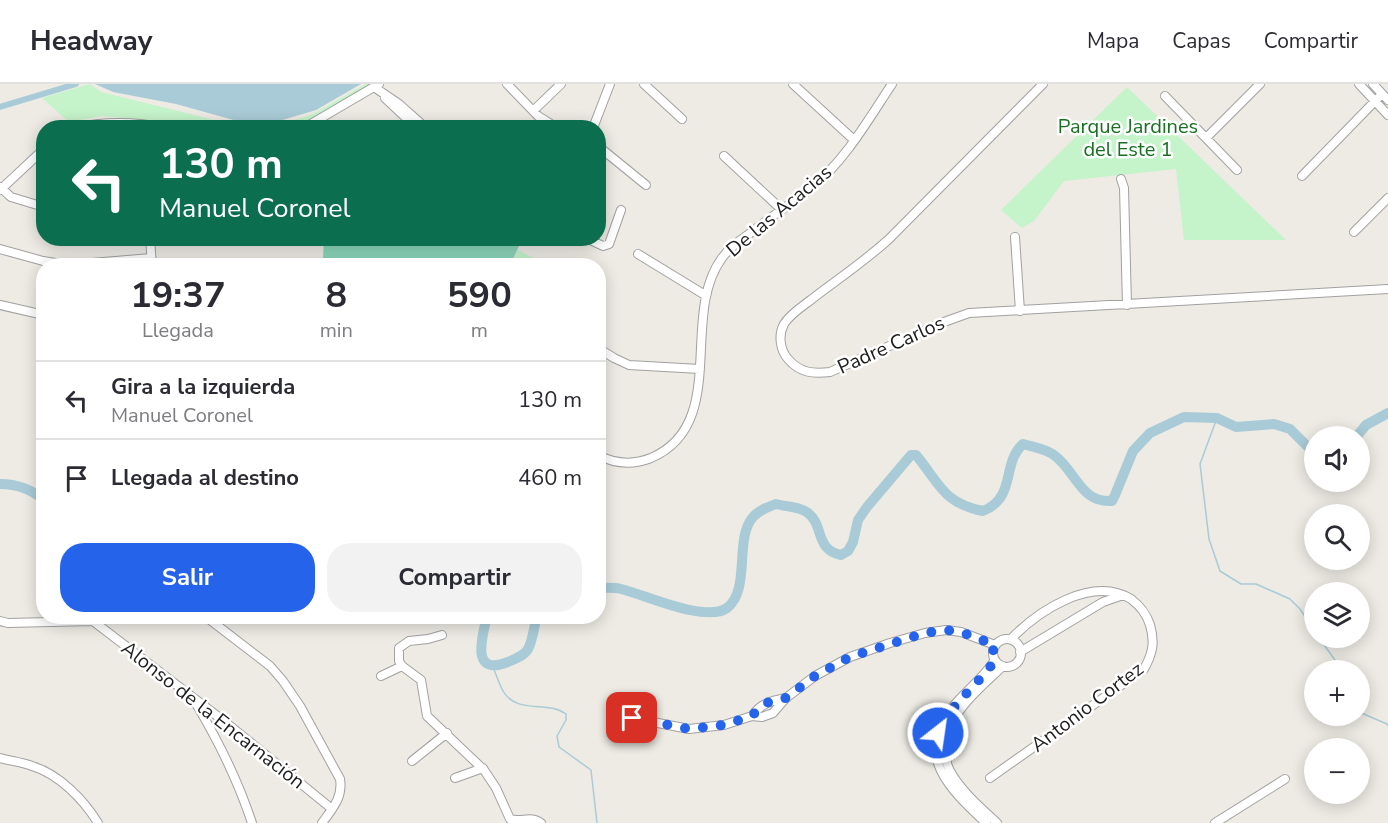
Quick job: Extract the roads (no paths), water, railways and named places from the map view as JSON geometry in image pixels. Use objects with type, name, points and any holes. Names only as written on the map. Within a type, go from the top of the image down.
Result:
[{"type":"street","points":[[507,84],[533,111],[546,120]]},
{"type":"street","points":[[533,111],[561,84]]},
{"type":"street","points":[[596,120],[610,84]]},
{"type":"street","points":[[645,84],[681,119]]},
{"type":"street","points":[[793,84],[854,140]]},
{"type":"street","name":"De las Acacias","points":[[606,457],[624,463],[644,460],[662,453],[680,435],[694,413],[700,369],[705,295],[719,261],[725,253],[813,187],[838,162],[892,84]]},
{"type":"street","name":"Padre Carlos","points":[[1043,84],[866,260],[795,313],[784,324],[780,336],[782,351],[797,368],[816,374],[830,372],[960,315],[1388,289]]},
{"type":"street","points":[[1206,138],[1260,84]]},
{"type":"street","points":[[1359,84],[1388,115]]},
{"type":"street","points":[[1302,176],[1375,102],[1385,97],[1373,84]]},
{"type":"street","points":[[318,120],[376,86],[387,102],[408,120]]},
{"type":"street","points":[[384,95],[416,120]]},
{"type":"street","points":[[1165,96],[1237,170]]},
{"type":"street","points":[[606,152],[646,185]]},
{"type":"street","points":[[36,156],[1,189],[18,200],[36,205]]},
{"type":"street","points":[[724,156],[781,209]]},
{"type":"street","points":[[1121,178],[1124,188],[1127,305]]},
{"type":"street","points":[[1354,232],[1388,198]]},
{"type":"street","points":[[606,245],[609,244],[621,210]]},
{"type":"street","points":[[1015,237],[1020,311]]},
{"type":"street","points":[[0,249],[36,259]]},
{"type":"street","points":[[638,254],[705,295]]},
{"type":"street","points":[[0,305],[36,313]]},
{"type":"street","points":[[606,353],[629,364],[700,369]]},
{"type":"street","points":[[1011,639],[1029,622],[1068,599],[1106,591],[1124,595]]},
{"type":"street","points":[[1020,652],[1103,602],[1124,595]]},
{"type":"street","name":"Antonio Cortez","points":[[990,778],[1144,669],[1152,655],[1154,637],[1148,619],[1137,603],[1124,595]]},
{"type":"street","points":[[0,621],[8,623],[36,622]]},
{"type":"street","name":"Alonso de la Encarnación","points":[[103,624],[332,809]]},
{"type":"street","points":[[215,624],[270,666],[283,681],[300,706],[340,778],[342,790],[322,823]]},
{"type":"street","points":[[632,718],[689,729],[724,725],[752,716],[761,706],[771,701],[786,698],[815,676],[850,657],[925,633],[946,630],[961,632],[995,645]]},
{"type":"street","points":[[441,635],[404,644],[399,652],[399,661],[402,666],[421,680],[427,716],[483,768],[496,788],[510,819],[517,822],[532,819],[541,823]]},
{"type":"street","points":[[997,823],[966,793],[950,770],[945,753],[945,739],[948,728],[957,713],[1003,666],[1013,665],[1017,661],[1019,646],[1011,639],[1002,639],[993,649],[995,660],[1003,666]]},
{"type":"street","points":[[986,823],[954,793],[942,776],[936,745],[938,733],[948,714],[995,660]]},
{"type":"street","points":[[381,676],[402,666]]},
{"type":"street","points":[[192,696],[215,737],[246,804],[252,823]]},
{"type":"street","points":[[215,737],[229,725]]},
{"type":"street","points":[[412,761],[447,733]]},
{"type":"street","points":[[0,759],[34,766],[55,778],[73,790],[89,808],[98,823]]},
{"type":"street","points":[[455,778],[483,768]]},
{"type":"street","points":[[1215,823],[1285,779]]},
{"type":"water","points":[[95,84],[361,84],[316,110],[282,120],[234,120],[176,104],[113,92]]},
{"type":"waterway","points":[[0,107],[76,84]]},
{"type":"waterway","points":[[1365,426],[1388,413]]},
{"type":"waterway","points":[[606,588],[621,589],[690,610],[717,612],[727,608],[739,589],[744,538],[747,526],[755,515],[776,504],[804,511],[813,518],[827,548],[841,555],[848,551],[853,542],[858,520],[867,507],[911,455],[916,455],[943,491],[959,503],[983,511],[994,505],[1005,489],[1012,461],[1023,444],[1051,453],[1085,492],[1101,500],[1112,501],[1133,451],[1150,433],[1184,417],[1217,418],[1236,427],[1274,424],[1290,429],[1304,443]]},
{"type":"waterway","points":[[1217,418],[1200,464],[1209,539],[1220,571],[1241,584],[1256,584],[1290,599],[1304,615]]},
{"type":"waterway","points":[[0,484],[23,488],[36,494]]},
{"type":"waterway","points":[[485,624],[481,653],[483,660],[488,664],[496,665],[508,662],[528,649],[535,624]]},
{"type":"waterway","points":[[1326,648],[1335,660]]},
{"type":"waterway","points":[[490,661],[503,691],[516,703],[550,708],[566,714],[566,720],[557,736],[559,747],[591,770],[597,823]]},
{"type":"waterway","points":[[1370,717],[1388,726]]},
{"type":"park label","name":"Parque Jardines del Este 1","points":[[1128,138]]}]
